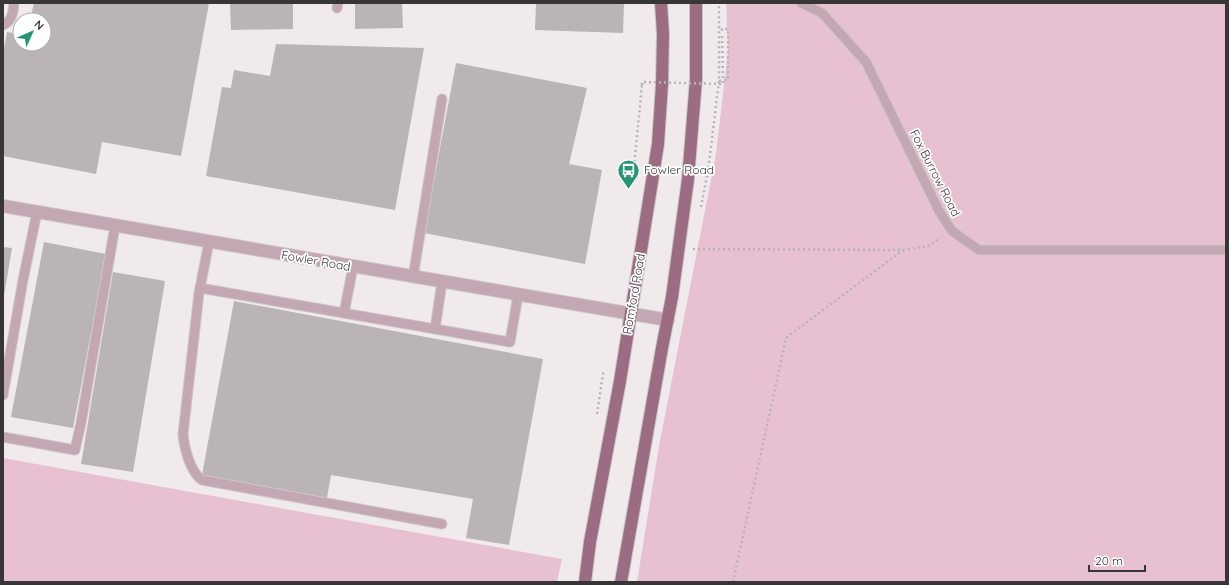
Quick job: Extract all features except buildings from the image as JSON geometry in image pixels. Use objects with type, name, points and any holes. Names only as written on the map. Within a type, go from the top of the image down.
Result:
[{"type":"main road","name":"Romford Road","points":[[585,582],[590,542],[620,381],[630,314],[646,226],[658,144],[662,84],[661,3]]},
{"type":"main road","points":[[621,582],[672,297],[688,179],[696,79],[696,3]]},
{"type":"street","name":"Fowler Road","points":[[3,206],[668,320]]},
{"type":"lane","points":[[3,25],[10,21],[14,3]]},
{"type":"lane","name":"Fox Burrow Road","points":[[801,3],[822,13],[866,62],[939,211],[952,232],[980,250],[1226,250]]},
{"type":"lane","points":[[412,277],[442,99]]},
{"type":"lane","points":[[3,395],[23,280],[37,212]]},
{"type":"lane","points":[[3,436],[74,450],[81,423],[115,226]]},
{"type":"lane","points":[[209,242],[200,288],[183,434],[184,444],[197,477],[202,480],[442,524]]},
{"type":"lane","points":[[344,313],[352,267]]},
{"type":"lane","points":[[435,329],[442,282]]},
{"type":"lane","points":[[200,288],[510,342],[518,295]]},
{"type":"path","points":[[700,214],[708,171],[719,81],[719,3]]},
{"type":"path","points":[[633,177],[642,82],[722,84],[722,29],[728,29],[728,79],[719,81]]},
{"type":"path","points":[[694,242],[693,249],[700,250],[903,250],[928,246],[952,232]]},
{"type":"path","points":[[733,582],[786,338],[903,250]]},
{"type":"shaded area","points":[[726,3],[1226,3],[1226,582],[637,582],[659,446],[716,154],[728,51]]},
{"type":"shaded area","points":[[3,458],[562,559],[557,582],[3,582]]},
{"type":"place","name":"Fowler Road","points":[[629,190]]}]
